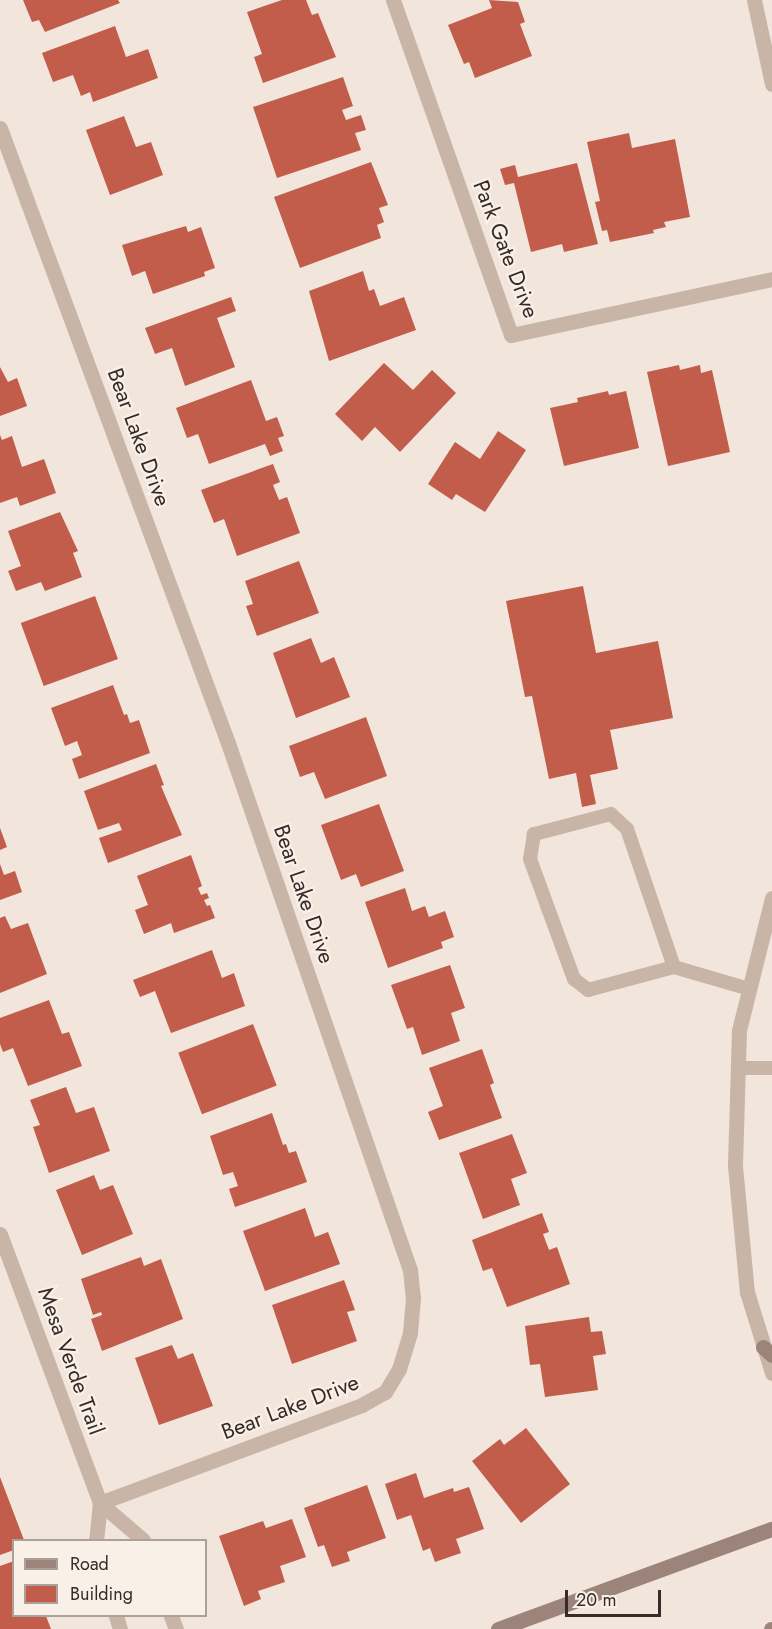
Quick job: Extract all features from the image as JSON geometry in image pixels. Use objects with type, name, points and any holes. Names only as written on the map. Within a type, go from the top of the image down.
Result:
[{"type":"main road","points":[[498,1629],[772,1529]]},
{"type":"street","name":"Park Gate Drive","points":[[393,0],[511,335],[772,279]]},
{"type":"street","points":[[754,0],[772,84]]},
{"type":"street","name":"Bear Lake Drive","points":[[0,128],[7,166],[228,743],[410,1270],[413,1298],[410,1333],[399,1369],[385,1392],[362,1405],[100,1503]]},
{"type":"street","points":[[772,898],[739,1030],[735,1166],[747,1292],[768,1351],[772,1373]]},
{"type":"street","name":"Mesa Verde Trail","points":[[0,1234],[100,1503],[96,1539]]},
{"type":"street","name":"Mesa Verde Trail","points":[[100,1503],[142,1539]]},
{"type":"lane","points":[[674,967],[627,828],[611,814],[534,834],[530,859],[574,979],[588,990],[674,967],[749,989]]},
{"type":"lane","points":[[738,1068],[772,1068]]},
{"type":"building","points":[[23,0],[118,0],[120,3],[45,32],[39,20],[32,22]]},
{"type":"building","points":[[282,0],[306,0],[312,15],[318,13],[336,57],[263,83],[254,57],[262,54],[247,12]]},
{"type":"building","points":[[489,0],[518,2],[525,22],[520,24],[532,56],[475,78],[469,62],[464,64],[448,25],[492,8]]},
{"type":"building","points":[[115,26],[126,57],[148,49],[158,78],[93,102],[90,92],[81,96],[73,75],[53,82],[42,53]]},
{"type":"building","points":[[343,77],[353,106],[342,110],[346,120],[361,115],[366,130],[355,133],[361,150],[277,178],[253,107]]},
{"type":"building","points":[[124,116],[136,147],[151,142],[163,175],[110,195],[86,130]]},
{"type":"building","points":[[629,133],[632,148],[675,139],[690,217],[664,222],[666,227],[653,230],[654,233],[610,242],[607,230],[602,231],[595,202],[600,201],[587,142]]},
{"type":"building","points":[[371,162],[388,205],[379,208],[384,222],[377,225],[381,238],[300,268],[274,197]]},
{"type":"building","points":[[577,163],[598,244],[564,252],[562,244],[531,252],[514,183],[505,185],[500,169],[515,165],[518,177]]},
{"type":"building","points":[[186,226],[188,232],[201,227],[215,268],[204,272],[205,276],[153,294],[145,271],[132,276],[122,245]]},
{"type":"building","points":[[363,271],[369,291],[374,289],[380,306],[404,297],[416,330],[329,361],[309,291]]},
{"type":"building","points":[[231,297],[236,311],[217,318],[235,367],[185,386],[172,348],[155,354],[145,328]]},
{"type":"building","points":[[384,363],[413,390],[432,370],[456,393],[400,452],[375,427],[362,441],[335,414]]},
{"type":"building","points":[[679,365],[680,370],[700,365],[701,373],[712,370],[730,452],[668,466],[647,372]]},
{"type":"building","points":[[0,367],[8,382],[17,378],[27,406],[0,416]]},
{"type":"building","points":[[251,380],[266,421],[277,417],[284,436],[278,438],[283,451],[270,456],[265,444],[209,464],[198,434],[187,438],[176,408]]},
{"type":"building","points":[[608,391],[609,395],[626,391],[639,448],[564,466],[550,408],[578,402],[577,398]]},
{"type":"building","points":[[498,431],[526,450],[485,512],[456,494],[452,500],[428,484],[455,442],[480,459]]},
{"type":"building","points":[[0,435],[2,440],[12,436],[22,467],[44,459],[56,493],[20,506],[17,497],[0,503]]},
{"type":"building","points":[[273,464],[280,482],[273,485],[279,500],[287,497],[300,533],[237,556],[224,519],[214,523],[201,490]]},
{"type":"building","points":[[60,512],[78,551],[73,553],[82,577],[45,591],[41,582],[16,591],[8,571],[21,566],[8,531]]},
{"type":"building","points":[[299,561],[319,613],[257,636],[246,606],[253,604],[245,581]]},
{"type":"building","points":[[583,586],[596,653],[658,641],[673,718],[610,730],[618,769],[590,775],[596,804],[582,807],[576,773],[549,779],[532,696],[525,697],[506,601]]},
{"type":"building","points":[[95,596],[118,659],[44,686],[21,623]]},
{"type":"building","points":[[311,638],[321,663],[334,657],[350,697],[296,718],[273,653]]},
{"type":"building","points":[[113,685],[124,715],[127,714],[130,723],[139,720],[150,753],[79,779],[72,759],[82,755],[77,741],[65,746],[51,708]]},
{"type":"building","points":[[366,717],[387,776],[325,799],[314,772],[300,777],[289,746]]},
{"type":"building","points":[[156,764],[164,785],[161,786],[182,835],[108,863],[99,838],[122,830],[119,823],[98,830],[84,791]]},
{"type":"building","points":[[379,804],[404,871],[361,887],[356,874],[341,880],[321,825]]},
{"type":"building","points":[[0,828],[7,847],[0,850]]},
{"type":"building","points":[[191,855],[202,886],[198,888],[201,895],[207,893],[209,898],[204,900],[207,906],[210,905],[215,918],[174,933],[171,923],[144,934],[135,910],[148,905],[137,876]]},
{"type":"building","points":[[0,864],[4,875],[15,871],[22,892],[0,900]]},
{"type":"building","points":[[405,888],[412,911],[425,906],[429,917],[445,911],[454,937],[441,942],[443,948],[388,968],[365,902]]},
{"type":"building","points":[[5,916],[11,929],[28,923],[47,974],[0,993],[0,918]]},
{"type":"building","points":[[212,950],[222,978],[234,973],[245,1006],[171,1033],[155,991],[140,997],[133,980]]},
{"type":"building","points":[[450,965],[465,1008],[451,1013],[460,1041],[422,1055],[413,1027],[407,1029],[391,985]]},
{"type":"building","points":[[49,1000],[62,1034],[69,1032],[82,1066],[28,1086],[13,1048],[3,1052],[0,1044],[0,1018]]},
{"type":"building","points":[[253,1024],[277,1086],[202,1114],[178,1053]]},
{"type":"building","points":[[482,1049],[494,1083],[490,1085],[502,1118],[439,1140],[428,1112],[443,1106],[429,1068]]},
{"type":"building","points":[[66,1087],[76,1113],[94,1107],[110,1151],[49,1173],[33,1127],[40,1125],[30,1100]]},
{"type":"building","points":[[272,1113],[283,1145],[286,1144],[289,1153],[296,1151],[307,1182],[235,1207],[229,1189],[238,1186],[233,1172],[223,1175],[210,1136]]},
{"type":"building","points":[[512,1134],[527,1173],[511,1179],[520,1205],[483,1219],[459,1153]]},
{"type":"building","points":[[94,1175],[100,1190],[113,1185],[133,1234],[82,1255],[56,1190]]},
{"type":"building","points":[[305,1208],[315,1237],[328,1232],[340,1264],[265,1291],[243,1231]]},
{"type":"building","points":[[542,1213],[549,1232],[543,1234],[549,1250],[557,1247],[570,1284],[507,1307],[492,1268],[483,1271],[472,1240]]},
{"type":"building","points":[[141,1257],[144,1266],[161,1259],[183,1319],[102,1351],[91,1319],[102,1315],[101,1312],[93,1315],[81,1279]]},
{"type":"building","points":[[344,1280],[355,1310],[347,1312],[357,1341],[292,1364],[272,1305]]},
{"type":"building","points":[[589,1317],[591,1332],[602,1331],[606,1354],[593,1356],[598,1390],[545,1397],[540,1364],[530,1365],[525,1326]]},
{"type":"building","points":[[172,1345],[178,1359],[193,1353],[213,1406],[159,1425],[135,1358]]},
{"type":"building","points":[[526,1428],[570,1484],[521,1523],[472,1461],[500,1439],[504,1445]]},
{"type":"building","points":[[416,1473],[424,1498],[453,1488],[454,1492],[469,1487],[484,1529],[456,1539],[461,1553],[435,1562],[430,1548],[423,1551],[411,1515],[397,1520],[385,1484]]},
{"type":"building","points":[[0,1477],[24,1539],[12,1539],[12,1551],[0,1555]]},
{"type":"building","points":[[367,1485],[386,1538],[347,1552],[350,1561],[332,1567],[324,1545],[318,1547],[304,1508]]},
{"type":"building","points":[[292,1519],[306,1557],[280,1566],[285,1582],[258,1591],[261,1599],[244,1606],[219,1536],[263,1521],[266,1528]]},
{"type":"building","points":[[12,1562],[12,1617],[46,1617],[51,1629],[0,1629],[0,1566]]}]
